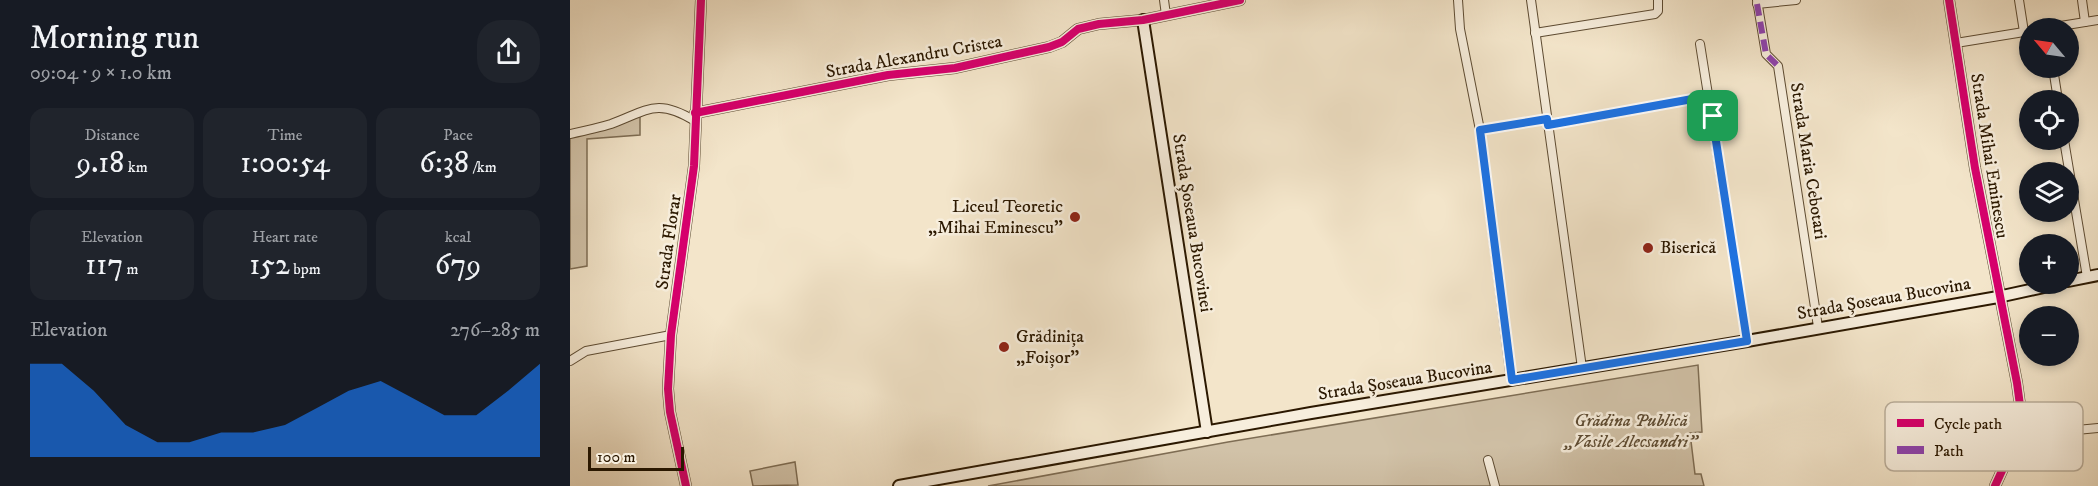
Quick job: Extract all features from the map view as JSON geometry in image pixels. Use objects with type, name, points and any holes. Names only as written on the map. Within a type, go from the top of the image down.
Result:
[{"type":"main road","name":"Strada Șoseaua Bucovinei","points":[[1143,20],[1207,432]]},
{"type":"main road","name":"Strada Șoseaua Bucovina","points":[[898,486],[2019,292]]},
{"type":"street","name":"Strada Florar","points":[[686,486],[670,411],[668,389],[671,335],[692,184],[701,0]]},
{"type":"street","points":[[1164,0],[1166,15]]},
{"type":"street","name":"Strada Alexandru Cristea","points":[[695,117],[888,75],[955,68],[1048,47],[1062,42],[1078,29],[1099,24],[1143,20],[1240,0]]},
{"type":"street","points":[[1458,0],[1460,29],[1480,130],[1512,380]]},
{"type":"street","points":[[1531,0],[1582,368]]},
{"type":"street","points":[[1535,33],[1655,14],[1658,11],[1658,0]]},
{"type":"street","name":"Strada Maria Cebotari","points":[[1796,0],[1757,2],[1766,54],[1778,66],[1818,327]]},
{"type":"street","name":"Strada Mihai Eminescu","points":[[1949,0],[1998,297],[2020,402]]},
{"type":"street","points":[[2019,0],[2024,18]]},
{"type":"street","points":[[2082,0],[2085,22]]},
{"type":"street","points":[[2079,23],[2098,20]]},
{"type":"street","points":[[1956,43],[2019,33]]},
{"type":"street","points":[[1700,44],[1747,341]]},
{"type":"street","points":[[1480,130],[1547,122],[1709,96]]},
{"type":"street","points":[[570,134],[612,123],[649,107],[668,109],[695,117]]},
{"type":"street","points":[[2066,150],[2093,276]]},
{"type":"street","points":[[570,361],[586,351],[671,335]]},
{"type":"street","points":[[2083,429],[2098,428]]},
{"type":"street","points":[[1488,460],[1495,486]]},
{"type":"street","points":[[1995,486],[2002,471]]},
{"type":"green space","points":[[640,113],[640,135],[587,139],[587,266],[570,269],[570,137]]},
{"type":"green space","name":"Grădina Publică „Vasile Alecsandri”","points":[[1698,365],[1702,432],[1690,433],[1695,474],[1701,474],[1704,486],[988,486],[1228,442]]},
{"type":"green space","points":[[795,462],[798,485],[753,486],[750,471]]},
{"type":"marked path","points":[[1757,4],[1766,54],[1778,66]]},
{"type":"cycle path","points":[[686,486],[670,412],[668,389],[671,335],[694,166],[701,0]]},
{"type":"cycle path","points":[[695,113],[888,75],[955,68],[1049,47],[1062,42],[1078,29],[1099,24],[1143,20],[1240,0]]},
{"type":"cycle path","points":[[1949,0],[1975,168],[2020,402]]},
{"type":"cycle path","points":[[1995,486],[2002,471]]},
{"type":"place","name":"Liceul Teoretic „Mihai Eminescu”","points":[[1075,217]]},
{"type":"place","name":"Biserică","points":[[1648,248]]},
{"type":"place","name":"Grădinița „Foișor”","points":[[1004,347]]},
{"type":"route","points":[[1709,96],[1713,116],[1747,341],[1512,380],[1480,130],[1547,119],[1548,125],[1709,96]]}]
